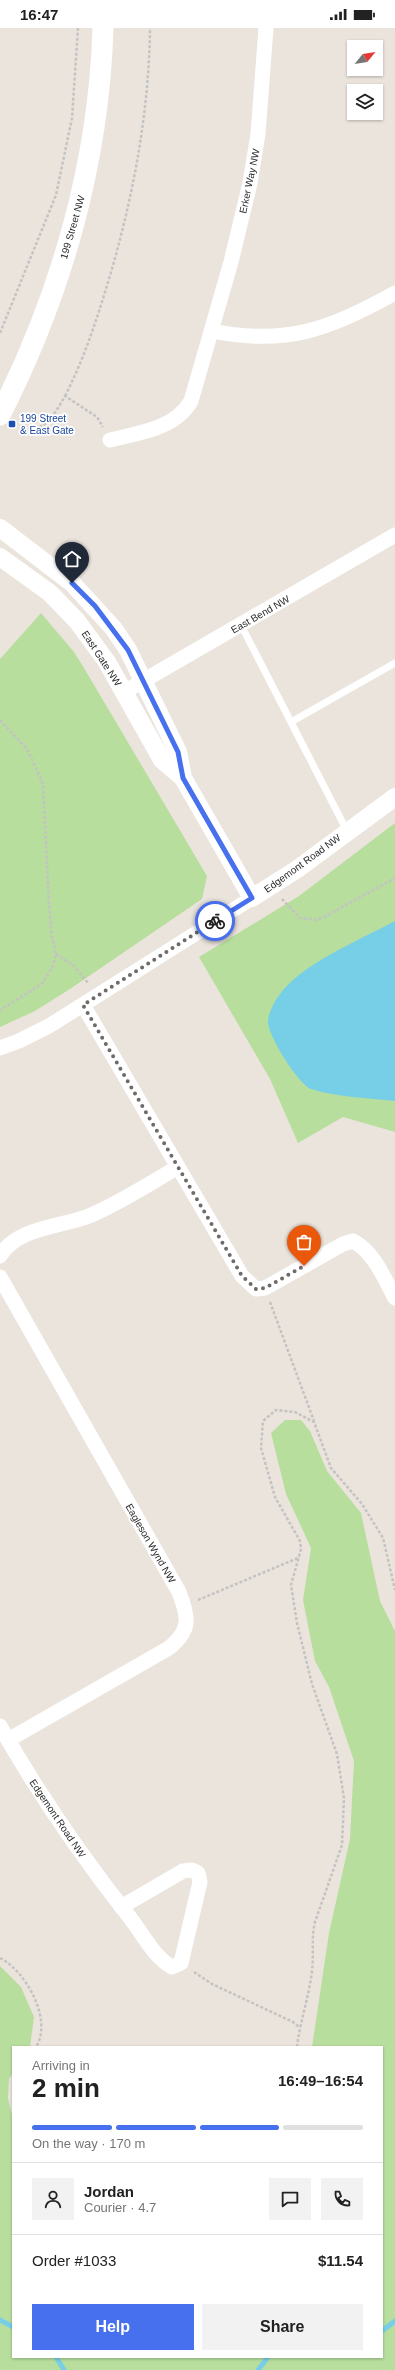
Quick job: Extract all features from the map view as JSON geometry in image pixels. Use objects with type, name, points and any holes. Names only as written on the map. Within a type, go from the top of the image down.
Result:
[{"type":"main road","name":"199 Street NW","points":[[0,415],[15,385],[43,318],[78,208],[95,124],[103,28]]},
{"type":"street","name":"Erker Way NW","points":[[110,440],[156,428],[184,413],[197,386],[250,183],[260,119],[266,28]]},
{"type":"street","points":[[212,331],[236,336],[280,336],[306,332],[333,325],[395,294]]},
{"type":"street","name":"East Gate NW","points":[[0,528],[72,583],[95,606],[128,650],[178,752],[183,778],[252,898]]},
{"type":"street","name":"East Bend NW","points":[[124,692],[395,535]]},
{"type":"street","name":"East Gate NW","points":[[0,557],[50,593],[77,621],[107,662],[162,760],[183,778]]},
{"type":"street","name":"Edgemont Road NW","points":[[0,1048],[19,1041],[50,1026],[89,1000],[274,885],[395,797]]},
{"type":"street","points":[[89,1000],[178,1167],[242,1276],[256,1289],[265,1288],[343,1244],[353,1241],[363,1246],[372,1258],[395,1298]]},
{"type":"street","points":[[0,1256],[13,1241],[89,1216],[178,1167]]},
{"type":"street","name":"Eagleson Wynd NW","points":[[0,1277],[179,1592],[185,1607],[187,1625],[182,1638],[169,1648],[8,1740]]},
{"type":"street","name":"Edgemont Road NW","points":[[0,1726],[67,1836],[121,1907],[164,1963],[172,1967],[181,1963]]},
{"type":"street","points":[[121,1907],[183,1871],[192,1870],[198,1873],[200,1882],[181,1963]]},
{"type":"lane","points":[[241,625],[347,831]]},
{"type":"lane","points":[[291,722],[395,663]]},
{"type":"path","points":[[0,333],[56,195],[72,118],[78,28]]},
{"type":"path","points":[[20,430],[34,430],[55,415],[77,372],[100,310],[122,237],[134,186],[143,121],[150,28]]},
{"type":"path","points":[[65,396],[98,417],[110,440]]},
{"type":"path","points":[[0,720],[27,749],[43,784],[49,904],[52,937],[56,954],[53,966],[42,984],[0,1010]]},
{"type":"path","points":[[274,885],[293,913],[308,920],[326,916],[395,878]]},
{"type":"path","points":[[56,954],[74,966],[84,976],[89,1000]]},
{"type":"path","points":[[265,1288],[331,1468],[366,1510],[383,1538],[395,1590]]},
{"type":"path","points":[[297,2046],[299,2027],[313,1970],[312,1933],[342,1846],[344,1798],[337,1754],[312,1684],[297,1623],[291,1585],[299,1557],[300,1541],[275,1497],[261,1448],[261,1433],[263,1421],[276,1410],[295,1412],[314,1422]]},
{"type":"path","points":[[185,1607],[299,1557]]},
{"type":"path","points":[[0,1958],[7,1962],[27,1984],[37,2002],[41,2026],[40,2041],[37,2046]]},
{"type":"path","points":[[181,1963],[212,1984],[293,2022],[299,2027]]},
{"type":"green space","points":[[41,613],[74,652],[207,876],[202,899],[70,989],[35,1011],[0,1027],[0,659]]},
{"type":"green space","points":[[395,823],[395,1132],[343,1117],[298,1143],[270,1079],[199,957],[299,896]]},
{"type":"green space","points":[[285,1420],[301,1420],[310,1431],[327,1471],[361,1513],[380,1601],[395,1631],[395,2370],[0,2370],[0,1966],[21,1987],[34,2017],[30,2046],[12,2046],[12,2074],[9,2079],[8,2098],[12,2116],[12,2358],[383,2358],[383,2046],[312,2046],[329,1933],[350,1839],[354,1761],[329,1687],[315,1661],[303,1600],[311,1548],[286,1494],[271,1433]]},
{"type":"water","points":[[395,921],[395,1101],[341,1096],[311,1089],[305,1085],[291,1069],[272,1036],[268,1021],[274,1004],[284,989],[307,969],[336,951]]},
{"type":"waterway","points":[[0,2320],[12,2326]]},
{"type":"waterway","points":[[383,2330],[395,2321]]},
{"type":"waterway","points":[[57,2358],[64,2370]]},
{"type":"waterway","points":[[258,2370],[267,2358]]},
{"type":"way so far","points":[[215,921],[83,1005],[248,1284],[256,1289],[265,1288],[304,1266]]},
{"type":"place","name":"199 Street & East Gate","points":[[12,424]]},
{"type":"route","points":[[72,583],[95,606],[114,629],[128,650],[178,752],[183,778],[252,898],[215,921]]}]
